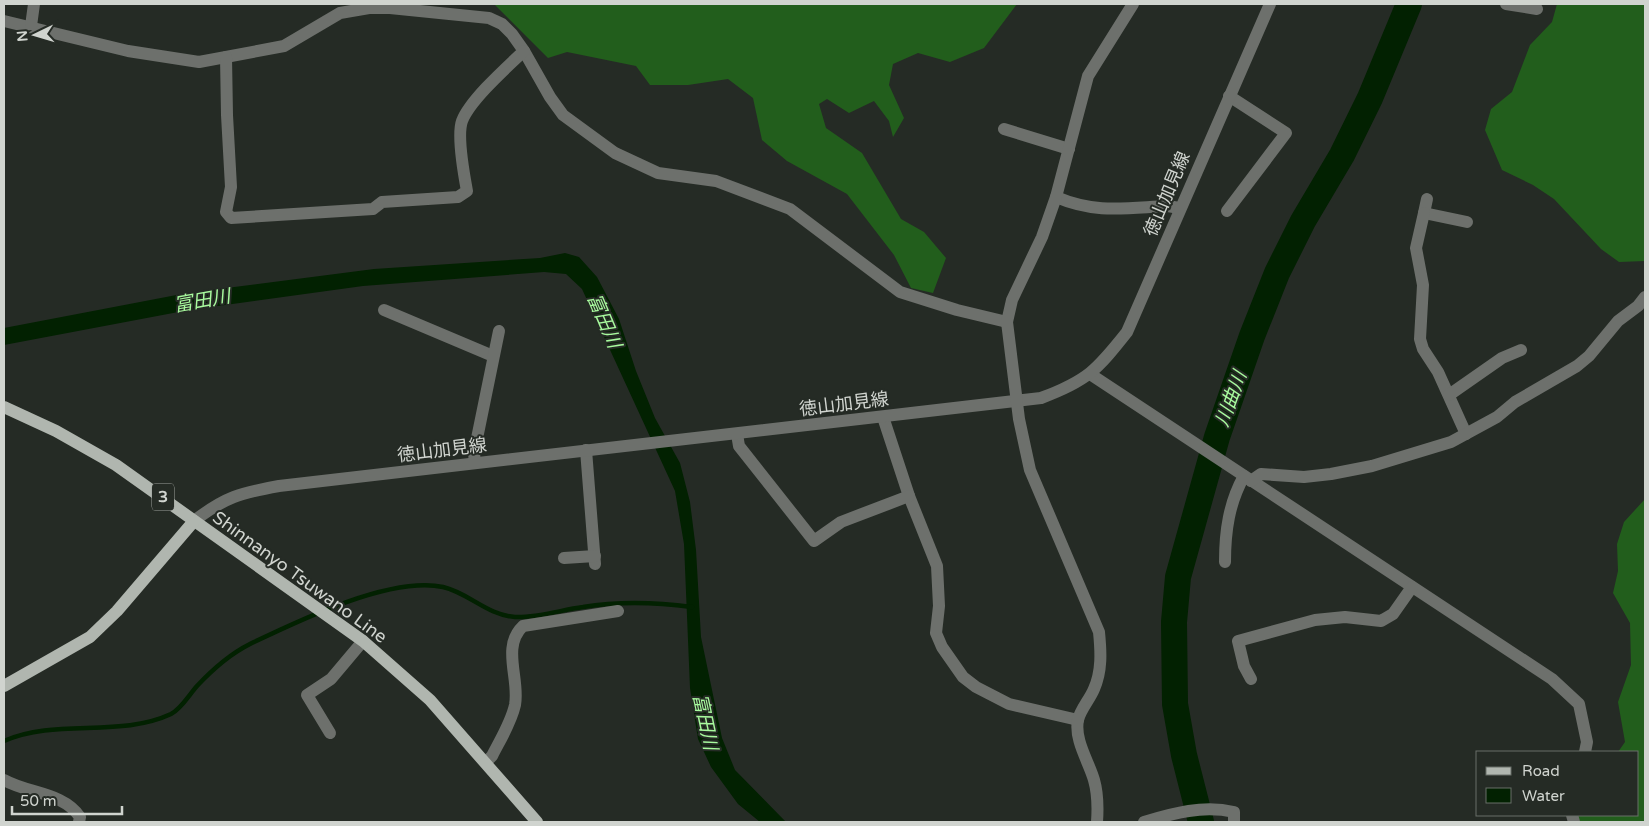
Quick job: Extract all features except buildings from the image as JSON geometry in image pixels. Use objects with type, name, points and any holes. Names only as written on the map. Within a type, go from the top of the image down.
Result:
[{"type":"main road","name":"Shinnanyo Tsuwano Line","points":[[4,407],[56,431],[116,465],[158,493],[194,521],[363,641],[430,700],[537,822]]},
{"type":"main road","points":[[4,686],[90,636],[117,611],[194,521]]},
{"type":"street","points":[[31,26],[34,4]]},
{"type":"street","points":[[1097,822],[1098,804],[1094,780],[1079,736],[1078,720],[1095,688],[1099,672],[1101,652],[1099,632],[1030,470],[1016,401],[1008,322],[1012,300],[1042,237],[1056,197],[1088,76],[1133,4]]},
{"type":"street","name":"徳山加見線","points":[[194,521],[218,503],[243,492],[279,486],[1041,398],[1072,386],[1090,374],[1104,361],[1127,332],[1179,208],[1270,4]]},
{"type":"street","points":[[1506,4],[1536,9]]},
{"type":"street","points":[[4,21],[169,59],[199,62],[284,46],[340,14],[383,8],[489,18],[502,24],[524,51],[550,97],[563,114],[615,153],[658,173],[716,181],[790,209],[900,292],[957,310],[1008,322]]},
{"type":"street","points":[[226,57],[226,115],[231,188],[226,212],[231,218],[373,209],[382,202],[458,197],[467,191],[462,166],[461,122],[488,86],[524,51]]},
{"type":"street","points":[[1227,211],[1286,133],[1229,96]]},
{"type":"street","points":[[1004,129],[1069,149]]},
{"type":"street","points":[[1056,197],[1076,206],[1094,209],[1168,206],[1179,208]]},
{"type":"street","points":[[1427,199],[1416,248],[1423,285],[1420,339],[1449,395],[1466,434]]},
{"type":"street","points":[[1424,213],[1467,222]]},
{"type":"street","points":[[1225,562],[1225,541],[1231,503],[1248,478],[1261,474],[1304,477],[1372,466],[1452,442],[1497,416],[1514,402],[1577,366],[1589,356],[1618,321],[1638,306],[1645,297]]},
{"type":"street","points":[[384,310],[493,356]]},
{"type":"street","points":[[475,463],[474,453],[499,331]]},
{"type":"street","points":[[1449,395],[1502,358],[1521,350]]},
{"type":"street","points":[[1090,374],[1552,679],[1579,704],[1587,742],[1585,751]]},
{"type":"street","points":[[883,417],[908,496],[937,566],[939,606],[936,633],[942,648],[963,677],[976,687],[1009,704],[1078,720]]},
{"type":"street","points":[[737,434],[739,446],[814,541],[841,522],[908,496]]},
{"type":"street","points":[[564,558],[595,560],[586,450]]},
{"type":"street","points":[[1250,679],[1244,666],[1238,641],[1316,620],[1346,617],[1381,621],[1394,614],[1412,587]]},
{"type":"street","points":[[486,762],[492,756],[515,705],[512,646],[516,632],[523,626],[618,611]]},
{"type":"street","points":[[330,733],[307,696],[330,679],[363,641]]},
{"type":"street","points":[[4,780],[13,785],[46,794],[73,806],[80,818],[79,822]]},
{"type":"street","points":[[1144,822],[1176,812],[1216,808],[1234,812],[1234,822]]},
{"type":"green space","points":[[494,4],[1017,4],[984,48],[950,62],[918,53],[893,64],[889,85],[904,118],[893,137],[889,121],[874,101],[849,113],[827,99],[819,104],[826,128],[862,153],[901,219],[924,232],[946,258],[933,293],[911,288],[894,255],[847,194],[787,161],[762,140],[753,98],[728,79],[688,85],[650,85],[636,66],[567,52],[548,58]]},
{"type":"green space","points":[[1557,4],[1645,4],[1645,261],[1619,262],[1601,249],[1554,199],[1533,185],[1502,170],[1485,130],[1491,109],[1512,92],[1530,45],[1552,22]]},
{"type":"green space","points":[[1645,499],[1645,822],[1570,822],[1574,816],[1639,816],[1639,751],[1619,751],[1625,742],[1618,702],[1631,665],[1630,623],[1613,593],[1618,571],[1617,544],[1624,522]]},
{"type":"water","name":"富田川","points":[[565,253],[579,257],[597,277],[619,319],[636,371],[655,418],[680,463],[690,502],[696,550],[701,637],[722,738],[735,770],[786,822],[760,822],[738,804],[711,767],[698,739],[690,688],[684,544],[675,491],[582,289],[566,274],[544,272],[363,286],[189,310],[4,345],[4,328],[187,293],[374,269],[540,258]]},
{"type":"waterway","name":"川曲川","points":[[1201,822],[1184,755],[1175,704],[1174,622],[1178,577],[1217,437],[1252,336],[1277,273],[1303,221],[1342,155],[1370,98],[1409,4]]},
{"type":"waterway","points":[[4,741],[24,734],[45,730],[131,725],[171,714],[182,705],[209,674],[228,657],[243,648],[318,613],[371,594],[397,588],[421,585],[443,587],[496,612],[515,617],[624,603],[651,603],[692,607]]}]
